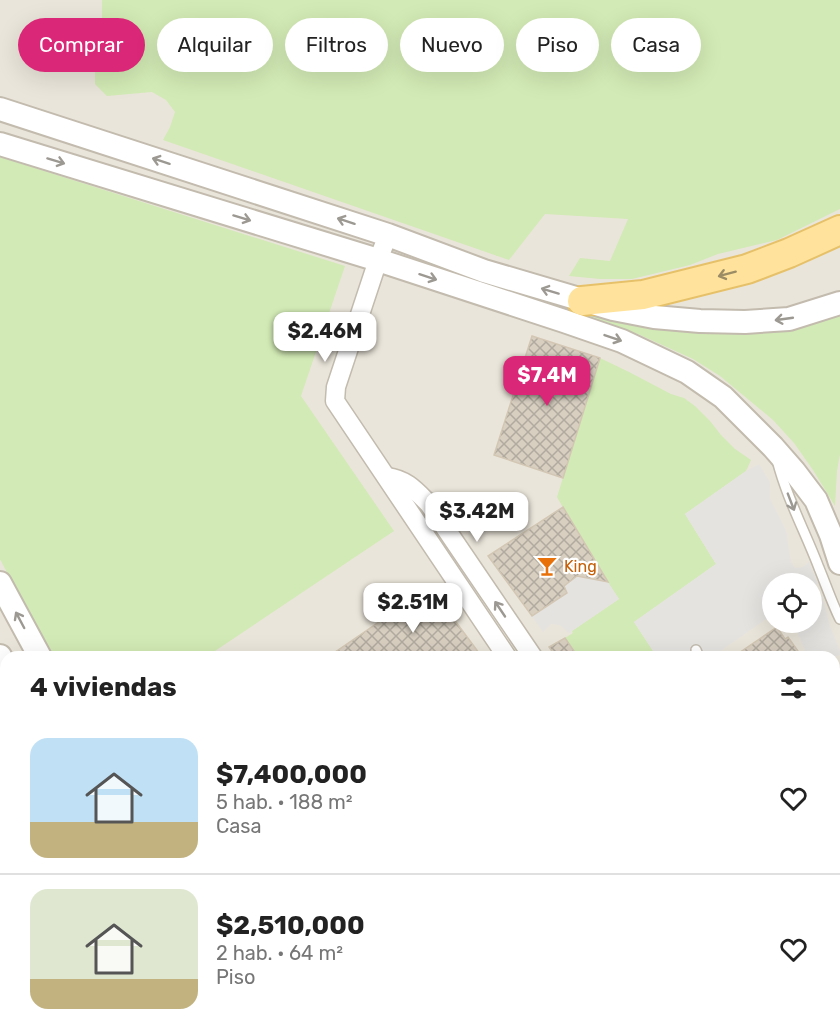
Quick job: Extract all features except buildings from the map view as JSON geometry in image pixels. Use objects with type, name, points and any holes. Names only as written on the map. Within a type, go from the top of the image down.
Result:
[{"type":"main road","points":[[582,301],[643,295],[747,269],[840,230]]},
{"type":"street","points":[[0,109],[388,235],[484,271],[613,309],[654,317],[745,322],[789,319],[840,303]]},
{"type":"street","points":[[0,144],[378,260],[622,341],[687,372],[723,397],[794,471],[816,500],[840,563]]},
{"type":"street","points":[[388,235],[336,387],[334,400],[503,651]]},
{"type":"street","points":[[387,477],[400,479],[429,504],[529,651]]},
{"type":"street","points":[[0,583],[37,651]]},
{"type":"lane","points":[[773,447],[793,509],[840,619]]},
{"type":"shaded area","points":[[0,0],[840,0],[840,651],[0,651]]},
{"type":"shaded area","points":[[759,464],[770,482],[770,499],[786,530],[791,562],[795,568],[803,567],[809,562],[814,573],[762,573],[762,622],[721,651],[653,651],[634,622],[716,564],[685,514]]},
{"type":"shaded area","points":[[577,576],[608,582],[619,599],[569,633],[560,625],[551,624],[543,632],[532,616],[567,593],[564,586]]},
{"type":"shaded area","points":[[822,596],[840,651],[805,651],[797,633],[822,633]]},
{"type":"green space","points":[[102,0],[840,0],[840,209],[777,240],[718,254],[690,265],[632,279],[569,276],[580,258],[610,261],[628,219],[545,214],[509,260],[163,140],[175,112],[166,100],[152,92],[107,96],[95,84],[95,72],[145,72],[145,18],[102,18]]},
{"type":"green space","points":[[0,157],[345,266],[301,396],[394,531],[215,651],[48,651],[0,559]]},
{"type":"green space","points":[[525,298],[643,322],[840,304],[840,454],[835,506],[794,443],[773,420],[720,376],[693,359],[638,334]]},
{"type":"green space","points":[[600,358],[671,394],[684,398],[710,421],[735,449],[751,460],[746,471],[685,514],[716,564],[634,622],[653,651],[574,651],[565,638],[619,599],[594,562],[557,497]]},
{"type":"place","name":"King","points":[[547,566]]}]
